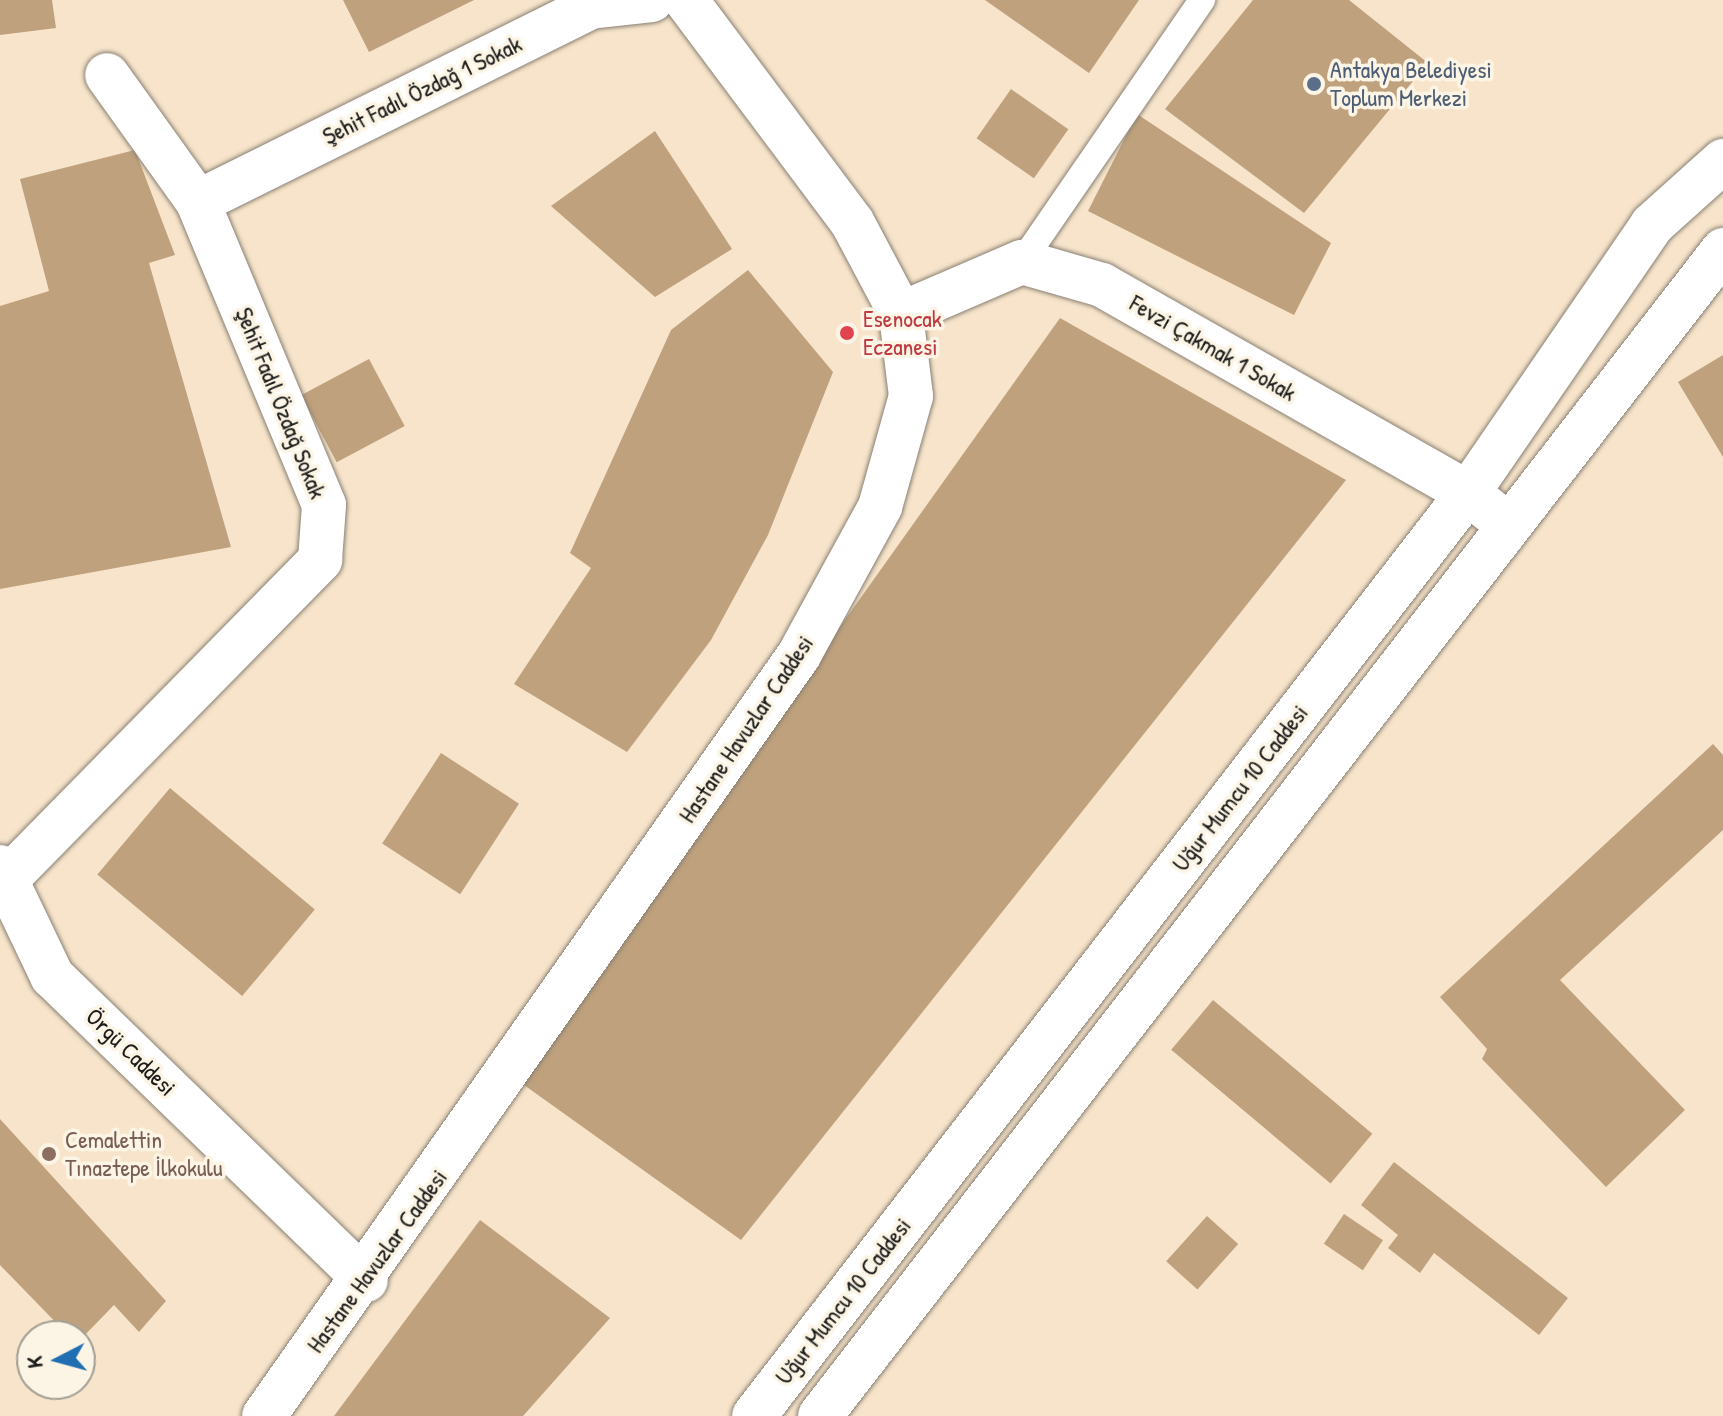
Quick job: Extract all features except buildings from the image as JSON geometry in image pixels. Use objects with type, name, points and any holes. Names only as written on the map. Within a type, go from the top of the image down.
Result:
[{"type":"street","name":"Şehit Fadıl Özdağ 1 Sokak","points":[[198,202],[588,3],[652,0]]},
{"type":"street","name":"Hastane Havuzlar Caddesi","points":[[264,1416],[366,1280],[799,655],[880,507],[911,396],[901,314],[852,222],[686,0]]},
{"type":"street","name":"Şehit Fadıl Özdağ Sokak","points":[[2,878],[320,560],[324,505],[198,202],[107,75]]},
{"type":"street","name":"Uğur Mumcu 10 Caddesi","points":[[754,1416],[1468,493],[1652,225],[1723,161]]},
{"type":"street","name":"Uğur Mumcu 10 Caddesi","points":[[820,1416],[1507,524],[1723,250]]},
{"type":"street","points":[[901,314],[1022,262]]},
{"type":"street","name":"Fevzi Çakmak 1 Sokak","points":[[1022,262],[1102,285],[1468,493],[1507,524]]},
{"type":"street","name":"Örgü Caddesi","points":[[2,878],[52,976],[366,1280]]},
{"type":"lane","points":[[1022,262],[1202,0]]},
{"type":"place","name":"Antakya Belediyesi Toplum Merkezi","points":[[1314,84]]},
{"type":"place","name":"Esenocak Eczanesi","points":[[847,333]]},
{"type":"place","name":"Cemalettin Tınaztepe İlkokulu","points":[[49,1154]]}]
